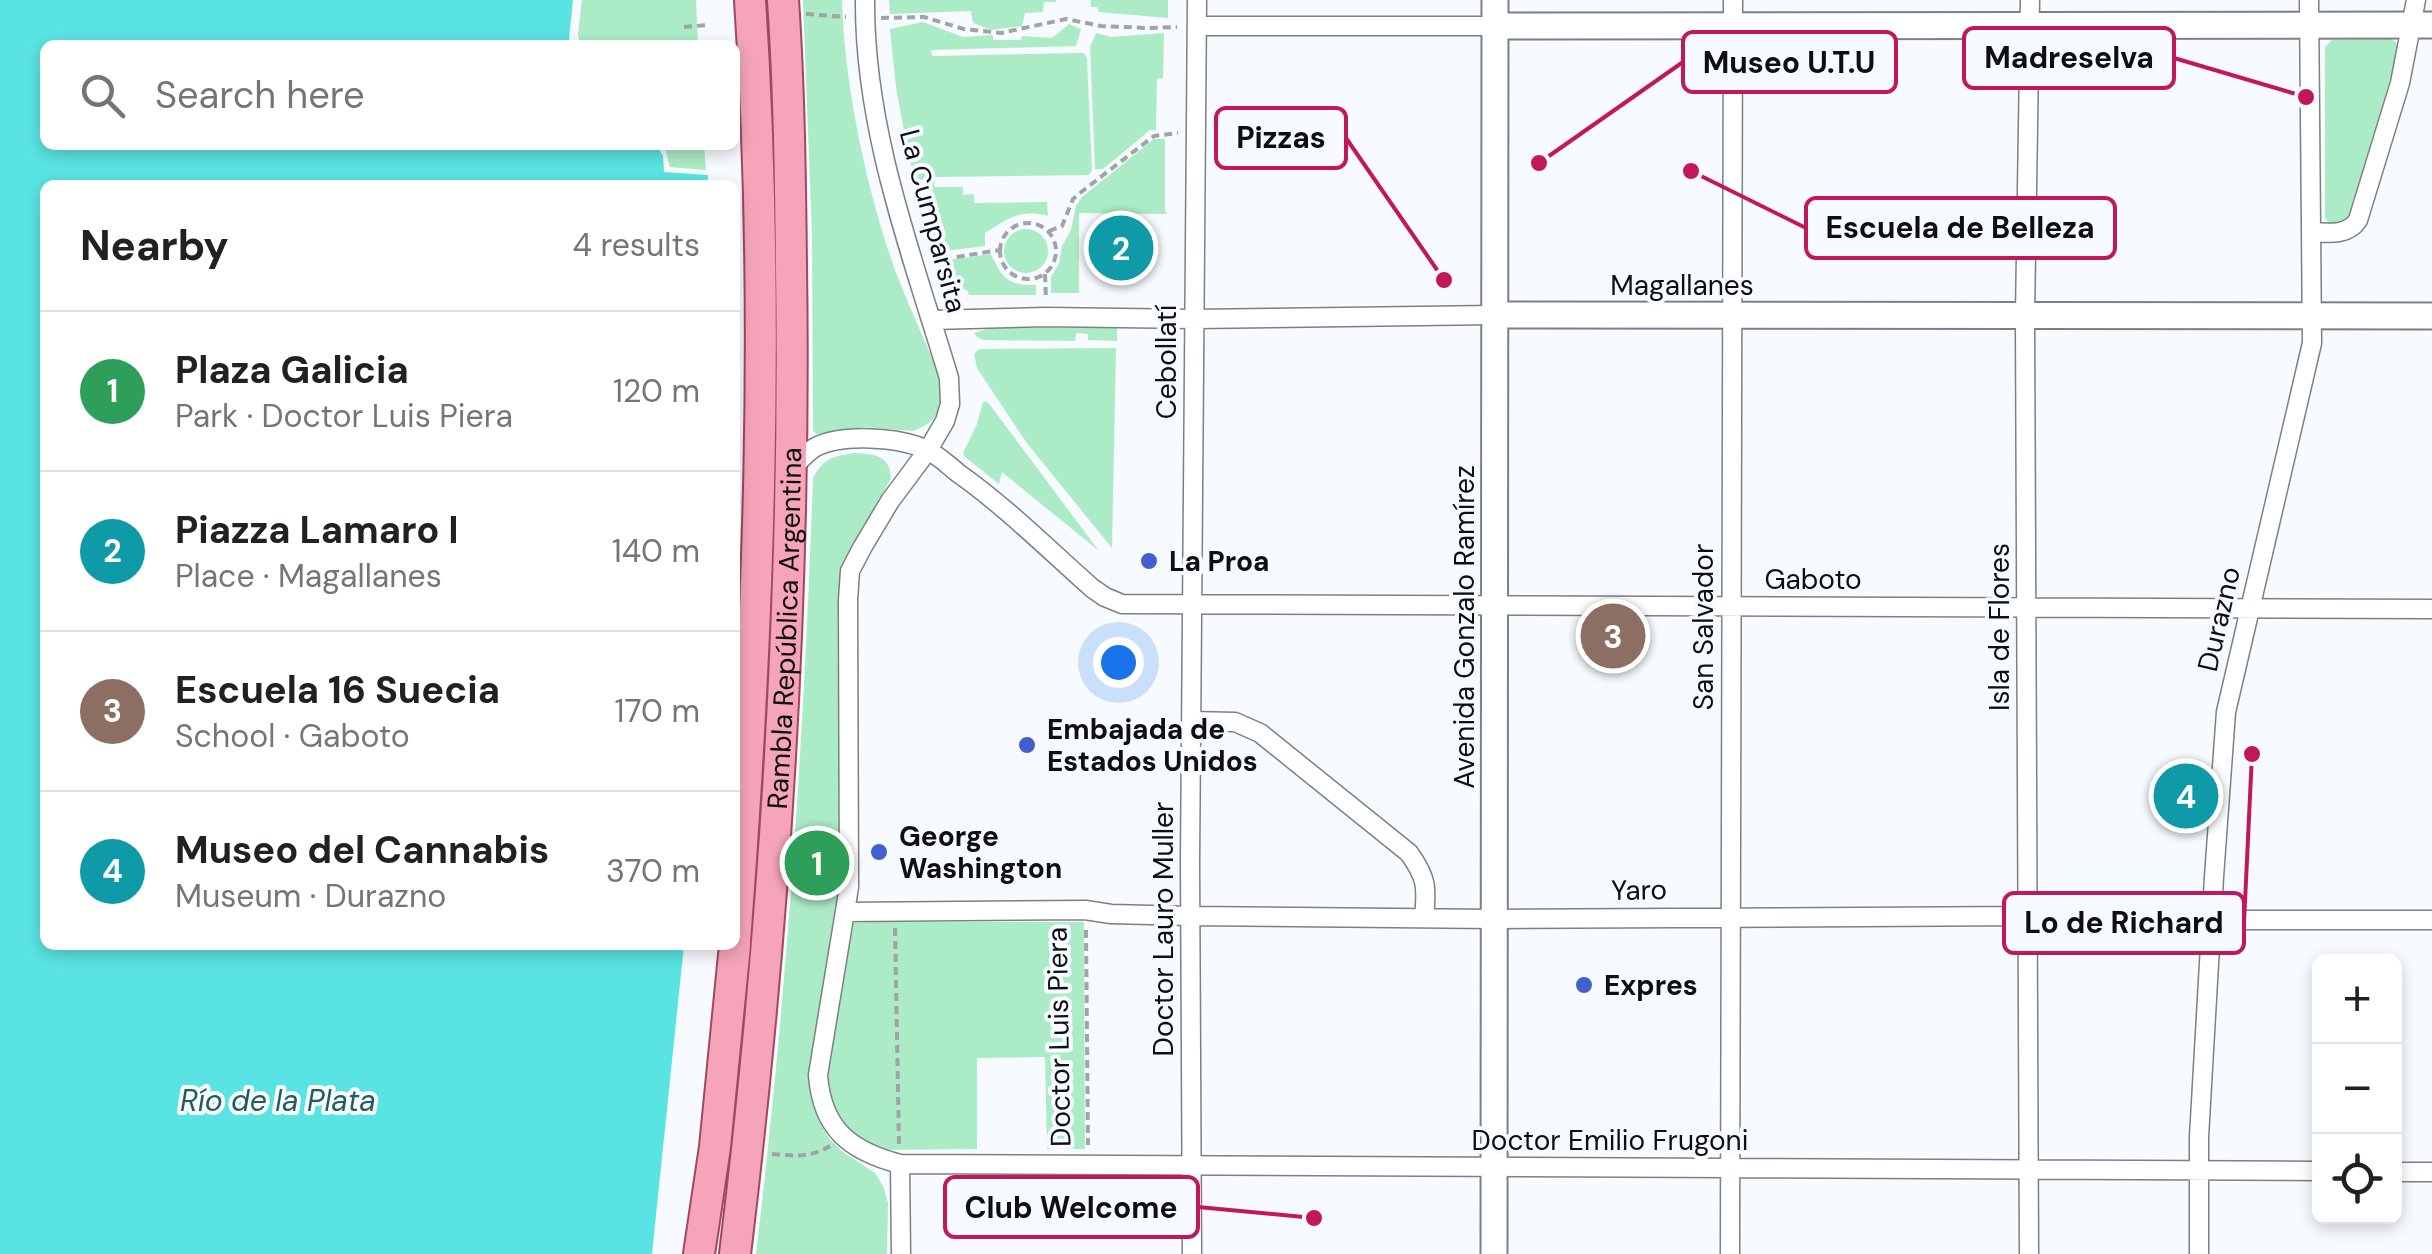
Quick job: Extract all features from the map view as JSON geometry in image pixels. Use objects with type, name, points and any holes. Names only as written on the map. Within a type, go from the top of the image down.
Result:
[{"type":"main road","name":"Rambla República Argentina","points":[[740,879],[749,765],[761,398],[750,0]]},
{"type":"main road","name":"Rambla República Argentina","points":[[735,1254],[770,923],[781,773],[793,400],[784,6]]},
{"type":"main road","name":"Rambla República Argentina","points":[[699,1254],[717,1128],[734,950]]},
{"type":"street","name":"Cebollatí","points":[[1193,604],[1196,0]]},
{"type":"street","name":"Avenida Gonzalo Ramírez","points":[[1494,1254],[1495,0]]},
{"type":"street","name":"La Cumparsita","points":[[865,9],[875,108],[892,185],[949,378],[946,420],[928,450]]},
{"type":"street","points":[[1197,26],[1495,26],[1733,13],[2420,16],[2358,220],[2348,230],[2311,232]]},
{"type":"street","name":"San Salvador","points":[[1730,1254],[1733,13]]},
{"type":"street","name":"Isla de Flores","points":[[2029,1254],[2025,316],[2030,13]]},
{"type":"street","name":"Durazno","points":[[2200,1254],[2198,1170],[2226,712],[2312,343],[2309,13]]},
{"type":"street","name":"Magallanes","points":[[932,320],[1046,316],[2432,316]]},
{"type":"street","points":[[791,469],[818,446],[848,440],[887,440],[928,450],[890,501],[850,572],[850,854],[846,912],[818,1075],[819,1093],[841,1136],[857,1149],[900,1164],[901,1254]]},
{"type":"street","name":"Gaboto","points":[[928,450],[982,490],[1092,588],[1122,604],[2432,609]]},
{"type":"street","name":"Doctor Lauro Muller","points":[[1192,1254],[1193,604]]},
{"type":"street","points":[[1191,721],[1234,722],[1260,732],[1409,852],[1423,872],[1424,918]]},
{"type":"street","name":"Yaro","points":[[846,912],[1086,910],[1190,916],[1494,919],[2026,916],[2432,920]]},
{"type":"street","name":"Doctor Emilio Frugoni","points":[[900,1164],[2312,1171]]},
{"type":"street","points":[[2402,1172],[2432,1172]]},
{"type":"path","points":[[784,6],[865,9],[1000,34],[1066,19],[1101,26],[1197,26]]},
{"type":"path","points":[[684,26],[708,25]]},
{"type":"path","points":[[1049,232],[1062,226],[1073,199],[1154,136],[1197,132]]},
{"type":"path","points":[[1023,223],[1041,226],[1049,232],[1057,249],[1056,259],[1045,274],[1028,280],[1011,274],[1000,250],[1007,233],[1023,223]]},
{"type":"path","points":[[914,265],[1000,250]]},
{"type":"path","points":[[1045,274],[1046,316]]},
{"type":"path","name":"Doctor Luis Piera","points":[[1086,910],[1088,1163]]},
{"type":"path","points":[[894,912],[900,1164]]},
{"type":"path","points":[[748,1151],[802,1157],[826,1149],[841,1136]]},
{"type":"green space","points":[[582,0],[696,0],[698,40],[579,40]]},
{"type":"green space","points":[[803,0],[842,0],[847,68],[859,141],[877,213],[898,278],[943,385],[937,414],[913,431],[865,427],[818,435],[813,431],[812,235]]},
{"type":"green space","points":[[889,0],[1056,2],[1044,2],[1043,12],[1025,13],[1022,26],[991,30],[973,23],[971,11],[890,14]]},
{"type":"green space","points":[[1091,0],[1168,0],[1168,18],[1099,12],[1097,7],[1091,7]]},
{"type":"green space","points":[[923,22],[963,37],[993,35],[993,40],[1021,40],[1022,36],[1052,38],[1069,24],[1081,29],[1076,46],[931,50],[932,56],[1084,53],[1087,59],[1092,170],[1089,175],[935,177],[934,187],[963,187],[963,195],[974,194],[974,203],[1047,202],[1048,216],[1030,213],[1007,219],[985,233],[985,246],[936,252],[909,158],[890,29]]},
{"type":"green space","points":[[1096,33],[1111,37],[1164,33],[1163,78],[1157,79],[1156,130],[1150,130],[1103,169],[1095,169],[1090,47]]},
{"type":"green space","points":[[2391,39],[2398,50],[2353,211],[2347,221],[2330,225],[2325,218],[2325,47],[2332,40]]},
{"type":"green space","points":[[1154,139],[1165,139],[1167,214],[1079,213],[1079,293],[1051,293],[1051,277],[1082,197]]},
{"type":"green space","points":[[665,150],[704,150],[706,170],[670,167]]},
{"type":"green space","points":[[1026,229],[1041,236],[1048,251],[1041,266],[1026,273],[1011,266],[1004,251],[1011,236]]},
{"type":"green space","points":[[991,254],[1007,279],[1036,285],[1036,295],[969,295],[949,283],[940,261]]},
{"type":"green space","points":[[990,328],[1117,328],[1117,341],[1088,340],[1088,334],[1076,333],[1075,341],[983,340],[974,333]]},
{"type":"green space","points":[[1116,348],[1112,548],[1026,442],[977,368],[974,354],[979,349]]},
{"type":"green space","points":[[983,402],[990,405],[1099,551],[1002,472],[999,484],[965,457],[963,453]]},
{"type":"green space","points":[[853,453],[885,460],[891,479],[855,540],[840,578],[840,901],[810,1088],[828,1137],[875,1173],[883,1186],[888,1203],[887,1254],[756,1254],[793,867],[813,478],[829,460]]},
{"type":"green space","points":[[1084,922],[1085,1149],[1047,1149],[1045,1057],[977,1058],[977,1149],[879,1150],[859,1143],[830,1108],[826,1076],[853,923]]},
{"type":"water","name":"Río de la Plata","points":[[0,0],[573,0],[569,40],[40,40],[40,150],[660,150],[664,172],[708,175],[708,180],[40,180],[40,950],[683,950],[652,1254],[0,1254]]},
{"type":"place","name":"Madreselva","points":[[2306,97]]},
{"type":"place","name":"Museo U.T.U","points":[[1539,163]]},
{"type":"place","name":"Escuela de Belleza","points":[[1691,171]]},
{"type":"place","name":"Piazza Lamaro I","points":[[1121,248]]},
{"type":"place","name":"Pizzas","points":[[1444,280]]},
{"type":"place","name":"La Proa","points":[[1149,561]]},
{"type":"place","name":"Escuela 16 Suecia","points":[[1613,636]]},
{"type":"place","name":"Embajada de Estados Unidos","points":[[1027,745]]},
{"type":"place","name":"Lo de Richard","points":[[2252,754]]},
{"type":"place","name":"Museo del Cannabis","points":[[2186,796]]},
{"type":"place","name":"George Washington","points":[[879,852]]},
{"type":"place","name":"Plaza Galicia","points":[[817,863]]},
{"type":"place","name":"Expres","points":[[1584,985]]},
{"type":"place","name":"Club Welcome","points":[[1314,1218]]}]
